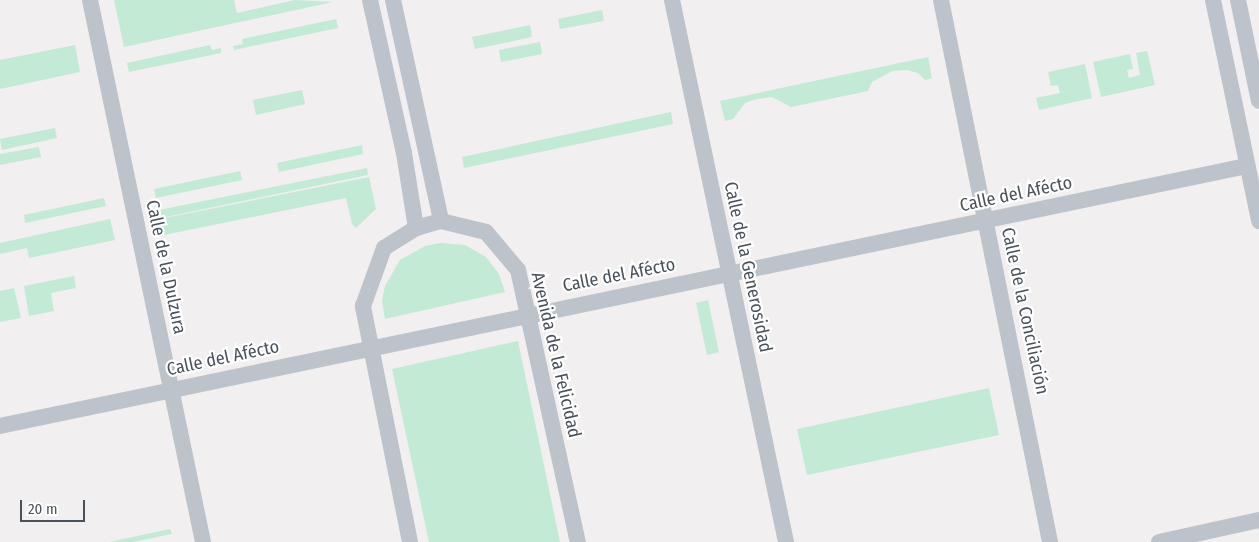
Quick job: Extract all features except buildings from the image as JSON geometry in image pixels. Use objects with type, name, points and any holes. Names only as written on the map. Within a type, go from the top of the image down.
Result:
[{"type":"street","name":"Calle de la Dulzura","points":[[90,0],[203,542]]},
{"type":"street","points":[[370,0],[404,153],[416,228]]},
{"type":"street","points":[[393,0],[441,221]]},
{"type":"street","name":"Calle de la Generosidad","points":[[672,0],[786,542]]},
{"type":"street","name":"Calle de la Conciliación","points":[[941,0],[1050,542]]},
{"type":"street","points":[[1212,0],[1259,221]]},
{"type":"street","points":[[1238,0],[1259,101]]},
{"type":"street","name":"Calle del Afécto","points":[[0,426],[528,314],[1247,166]]},
{"type":"street","name":"Avenida de la Felicidad","points":[[410,542],[369,348],[363,306],[384,248],[416,228],[441,221],[486,232],[518,270],[578,542]]},
{"type":"street","points":[[1159,542],[1259,520]]},
{"type":"green space","points":[[114,0],[234,0],[237,13],[295,0],[333,2],[124,47]]},
{"type":"green space","points":[[602,10],[604,21],[560,29],[558,19]]},
{"type":"green space","points":[[336,19],[338,28],[234,50],[233,46],[243,44],[242,39]]},
{"type":"green space","points":[[530,25],[532,37],[475,49],[472,37]]},
{"type":"green space","points":[[540,42],[542,54],[501,62],[499,50]]},
{"type":"green space","points":[[75,45],[80,72],[0,89],[0,60]]},
{"type":"green space","points":[[210,45],[212,50],[221,48],[221,53],[129,72],[127,63]]},
{"type":"green space","points":[[1147,51],[1155,85],[1101,97],[1093,62],[1130,54],[1133,69],[1127,70],[1129,78],[1140,75],[1136,53]]},
{"type":"green space","points":[[928,57],[932,78],[925,80],[918,73],[907,70],[892,71],[872,82],[868,91],[791,107],[772,97],[757,99],[745,103],[733,119],[725,121],[720,101]]},
{"type":"green space","points":[[1085,64],[1092,98],[1039,110],[1036,98],[1060,93],[1058,85],[1051,86],[1048,72]]},
{"type":"green space","points":[[302,90],[305,104],[256,115],[253,100]]},
{"type":"green space","points":[[671,112],[673,124],[464,168],[462,157]]},
{"type":"green space","points":[[55,128],[57,138],[2,150],[0,139]]},
{"type":"green space","points":[[362,145],[363,154],[279,172],[277,163]]},
{"type":"green space","points":[[39,147],[41,157],[0,165],[0,154]]},
{"type":"green space","points":[[367,168],[368,175],[161,218],[159,210]]},
{"type":"green space","points":[[240,171],[242,180],[156,198],[154,189]]},
{"type":"green space","points":[[369,177],[376,209],[356,228],[352,224],[346,198],[164,235],[160,219]]},
{"type":"green space","points":[[104,198],[106,206],[25,223],[24,215]]},
{"type":"green space","points":[[110,219],[115,240],[29,258],[27,248],[0,254],[0,243]]},
{"type":"green space","points":[[440,243],[465,245],[486,257],[499,274],[505,292],[385,319],[382,301],[385,286],[400,260],[425,246]]},
{"type":"green space","points":[[74,276],[76,288],[51,293],[54,311],[29,316],[24,286]]},
{"type":"green space","points":[[14,288],[21,318],[0,322],[0,291]]},
{"type":"green space","points":[[708,300],[719,352],[707,355],[696,303]]},
{"type":"green space","points":[[518,341],[560,542],[429,542],[392,369]]},
{"type":"green space","points":[[989,388],[999,435],[807,475],[797,429]]},
{"type":"green space","points":[[170,529],[172,534],[133,542],[109,542]]}]
